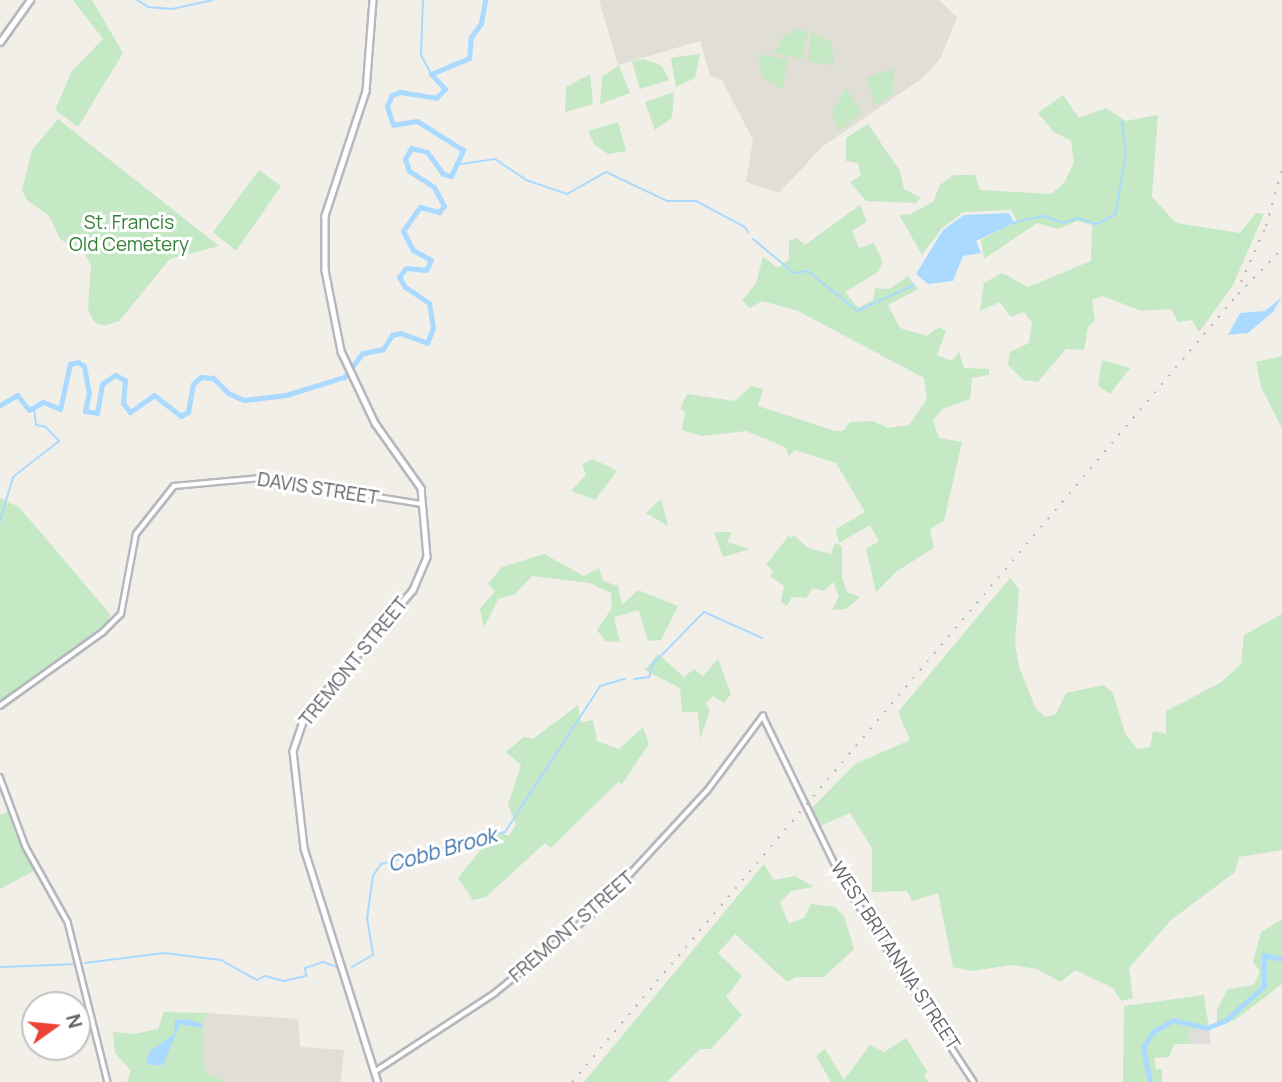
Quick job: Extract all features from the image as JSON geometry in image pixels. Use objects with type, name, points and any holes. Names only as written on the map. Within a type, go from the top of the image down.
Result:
[{"type":"main road","points":[[0,42],[30,0]]},
{"type":"main road","name":"TREMONT STREET","points":[[367,0],[372,12]]},
{"type":"main road","name":"TREMONT STREET","points":[[373,0],[366,90],[323,233],[333,323],[346,362],[377,426],[418,483],[427,544],[422,575],[356,662],[307,713],[293,748],[302,842],[331,944],[376,1071],[377,1082]]},
{"type":"street","name":"DAVIS STREET","points":[[0,706],[103,632],[121,614],[136,534],[174,486],[261,478],[423,504]]},
{"type":"street","name":"FREMONT STREET","points":[[376,1071],[495,993],[597,910],[707,791],[763,716]]},
{"type":"street","name":"WEST BRITANNIA STREET","points":[[763,716],[843,881],[974,1082]]},
{"type":"street","points":[[0,777],[26,847],[67,918],[108,1082]]},
{"type":"shaded area","points":[[599,0],[939,0],[957,17],[941,57],[924,77],[822,147],[779,193],[746,182],[753,140],[722,80],[710,76],[700,41],[618,65]]},
{"type":"shaded area","points":[[207,1013],[298,1019],[300,1047],[344,1050],[341,1082],[224,1082],[205,1073],[200,1033]]},
{"type":"shaded area","points":[[1189,1029],[1209,1029],[1211,1044],[1189,1044]]},
{"type":"green space","points":[[73,0],[92,0],[123,53],[78,127],[55,110],[72,71],[103,39]]},
{"type":"green space","points":[[795,30],[808,31],[802,59],[774,53],[782,37]]},
{"type":"green space","points":[[811,32],[831,42],[835,66],[808,61]]},
{"type":"green space","points":[[700,54],[695,78],[676,87],[671,58]]},
{"type":"green space","points":[[762,54],[788,60],[782,90],[761,76],[758,60]]},
{"type":"green space","points":[[644,59],[662,66],[669,80],[640,89],[632,61]]},
{"type":"green space","points":[[619,65],[630,93],[600,104],[602,77]]},
{"type":"green space","points":[[894,68],[893,93],[875,106],[867,77]]},
{"type":"green space","points":[[590,74],[593,104],[565,112],[566,87]]},
{"type":"green space","points":[[846,88],[862,113],[838,131],[832,112]]},
{"type":"green space","points":[[674,92],[672,118],[655,130],[645,102]]},
{"type":"green space","points":[[1063,95],[1079,118],[1106,108],[1126,121],[1158,115],[1152,197],[1176,223],[1240,233],[1256,213],[1264,214],[1233,285],[1199,332],[1192,320],[1178,322],[1171,309],[1141,311],[1103,296],[1092,300],[1095,320],[1088,327],[1084,350],[1066,349],[1038,382],[1023,380],[1008,365],[1010,352],[1029,343],[1032,323],[1024,312],[1011,317],[1000,302],[980,311],[984,283],[1002,273],[1028,287],[1091,261],[1092,225],[1077,221],[1058,229],[1037,223],[984,259],[981,240],[1017,221],[1011,210],[964,212],[942,228],[922,255],[899,215],[911,214],[933,202],[940,185],[954,175],[975,175],[980,190],[1051,194],[1064,183],[1074,162],[1071,141],[1054,132],[1038,113]]},
{"type":"green space","name":"St. Francis Old Cemetery","points":[[58,119],[219,246],[170,259],[119,321],[104,326],[94,322],[88,309],[91,265],[85,254],[60,239],[49,216],[27,200],[22,190],[32,150]]},
{"type":"green space","points":[[618,122],[626,151],[608,154],[595,145],[588,131]]},
{"type":"green space","points":[[868,124],[900,171],[904,189],[921,198],[916,203],[866,201],[850,182],[861,175],[858,163],[846,161],[846,138]]},
{"type":"green space","points":[[259,170],[281,186],[236,251],[213,232]]},
{"type":"green space","points":[[860,205],[867,222],[852,231],[859,248],[874,243],[883,262],[878,272],[845,292],[858,308],[873,300],[875,288],[890,289],[908,276],[918,289],[888,305],[900,328],[927,336],[939,327],[946,331],[937,355],[952,361],[959,352],[964,368],[989,369],[989,375],[972,378],[970,399],[944,408],[933,420],[939,438],[962,442],[944,521],[930,529],[934,548],[897,571],[876,592],[866,549],[879,541],[870,525],[839,543],[836,529],[865,512],[836,463],[795,450],[789,456],[785,447],[746,431],[702,436],[682,430],[685,411],[680,409],[687,394],[735,401],[751,386],[763,389],[758,406],[835,431],[843,431],[850,422],[873,421],[888,428],[909,425],[927,399],[924,378],[798,311],[762,301],[750,308],[742,301],[756,283],[763,257],[778,268],[789,259],[789,241],[797,238],[805,245]]},
{"type":"green space","points":[[1282,356],[1282,428],[1261,387],[1256,362]]},
{"type":"green space","points":[[1102,360],[1130,368],[1110,394],[1098,386]]},
{"type":"green space","points":[[593,459],[617,471],[595,500],[571,491],[586,475],[582,464]]},
{"type":"green space","points":[[0,498],[19,507],[110,614],[107,626],[0,704]]},
{"type":"green space","points":[[661,499],[668,526],[646,513]]},
{"type":"green space","points":[[714,532],[732,532],[727,542],[750,549],[723,557]]},
{"type":"green space","points":[[790,534],[790,538],[794,535],[808,548],[831,554],[835,543],[842,546],[842,577],[847,592],[860,597],[846,609],[832,610],[839,597],[833,582],[824,591],[813,588],[806,598],[792,597],[787,606],[781,602],[784,586],[770,576],[773,571],[766,565]]},
{"type":"green space","points":[[544,554],[584,576],[599,568],[603,581],[618,586],[622,605],[638,590],[678,606],[661,640],[648,641],[639,610],[614,617],[620,642],[605,641],[597,630],[612,608],[611,593],[590,583],[532,576],[515,594],[498,599],[484,628],[480,609],[495,591],[488,584],[502,567]]},
{"type":"green space","points":[[1010,578],[1019,589],[1015,643],[1019,667],[1036,709],[1046,717],[1056,714],[1066,693],[1104,685],[1113,693],[1125,733],[1137,749],[1150,747],[1153,731],[1166,734],[1166,711],[1220,683],[1241,664],[1244,635],[1282,614],[1282,850],[1239,857],[1235,872],[1171,920],[1129,968],[1133,998],[1121,1001],[1113,988],[1075,970],[1061,982],[1037,969],[1012,965],[972,971],[953,967],[938,893],[912,901],[907,891],[872,892],[872,848],[850,813],[820,826],[811,809],[855,764],[910,740],[898,712]]},
{"type":"green space","points":[[658,654],[684,677],[694,669],[703,676],[718,659],[731,694],[724,703],[713,696],[706,703],[710,711],[700,739],[698,712],[682,712],[680,688],[645,670]]},
{"type":"green space","points":[[578,705],[581,722],[593,720],[597,741],[619,749],[643,727],[649,744],[622,784],[618,782],[551,848],[545,843],[486,897],[473,900],[458,878],[496,831],[509,836],[516,824],[508,805],[521,765],[506,752],[524,737],[533,739]]},
{"type":"green space","points":[[10,810],[34,871],[0,889],[0,815]]},
{"type":"green space","points":[[764,864],[774,880],[795,876],[814,887],[791,891],[780,903],[789,924],[804,918],[811,904],[835,907],[844,916],[854,949],[824,977],[796,977],[787,982],[735,934],[718,953],[742,976],[726,997],[742,1015],[711,1049],[700,1049],[667,1082],[584,1082]]},
{"type":"green space","points":[[1282,919],[1282,984],[1235,1020],[1217,1025],[1217,1009],[1228,989],[1254,985],[1260,971],[1253,962],[1261,932]]},
{"type":"green space","points":[[1204,995],[1209,1029],[1189,1029],[1189,1044],[1174,1044],[1169,1057],[1154,1058],[1156,1069],[1162,1069],[1162,1082],[1123,1082],[1124,1006]]},
{"type":"green space","points":[[164,1012],[207,1013],[203,1025],[205,1073],[228,1082],[127,1082],[131,1071],[115,1053],[113,1032],[134,1034],[158,1029]]},
{"type":"green space","points":[[906,1038],[928,1072],[924,1074],[928,1082],[831,1082],[816,1056],[825,1049],[844,1080],[870,1045],[884,1052]]},
{"type":"water","points":[[1009,213],[1014,223],[976,241],[981,253],[963,256],[953,281],[928,284],[916,274],[943,230],[964,215]]},
{"type":"water","points":[[1282,297],[1273,312],[1248,333],[1228,335],[1240,313],[1265,311]]},
{"type":"water","points":[[188,1019],[202,1024],[201,1028],[180,1024],[163,1065],[149,1065],[146,1058],[151,1050],[174,1034],[175,1020]]},
{"type":"waterway","points":[[137,0],[148,7],[172,9],[213,0]]},
{"type":"waterway","points":[[423,0],[421,55],[431,74]]},
{"type":"waterway","points":[[0,405],[17,395],[29,410],[43,402],[60,409],[70,364],[78,362],[84,366],[89,393],[85,411],[97,413],[102,384],[115,375],[125,380],[123,403],[130,412],[154,395],[181,416],[188,412],[193,384],[201,377],[213,378],[228,393],[244,400],[286,395],[344,377],[363,353],[383,349],[392,335],[400,333],[427,343],[433,328],[429,303],[405,287],[399,277],[406,268],[426,270],[431,260],[413,250],[403,231],[420,207],[439,212],[444,206],[434,187],[409,171],[405,159],[411,148],[427,152],[443,174],[451,176],[463,150],[417,121],[393,125],[387,106],[392,95],[400,92],[436,98],[445,89],[431,74],[469,58],[471,37],[481,23],[485,0]]},
{"type":"waterway","points":[[1012,223],[1043,216],[1063,223],[1078,218],[1097,224],[1115,215],[1126,154],[1122,121]]},
{"type":"waterway","points":[[460,164],[495,159],[526,180],[567,194],[606,172],[667,201],[696,201],[745,227],[748,232]]},
{"type":"waterway","points":[[753,239],[794,273],[808,271],[857,311],[914,285]]},
{"type":"waterway","points":[[0,521],[13,477],[59,441],[46,427],[36,425],[34,408]]},
{"type":"waterway","name":"Cobb Brook","points":[[634,679],[649,677],[653,664],[704,612],[762,638]]},
{"type":"waterway","name":"Cobb Brook","points":[[352,967],[373,955],[367,919],[373,876],[381,864],[505,832],[600,686],[625,679]]},
{"type":"waterway","name":"Cobb Brook","points":[[85,963],[164,953],[221,960],[257,980],[265,976],[284,981],[306,976],[305,968],[323,962],[337,967]]},
{"type":"waterway","points":[[1150,1082],[1143,1047],[1153,1032],[1173,1020],[1207,1028],[1226,1020],[1264,986],[1264,955],[1282,959]]},
{"type":"waterway","name":"Cobb Brook","points":[[0,967],[78,964]]},
{"type":"railway","points":[[1241,282],[1266,226],[1282,170]]},
{"type":"railway","points":[[572,1082],[1238,294],[1282,249]]}]
